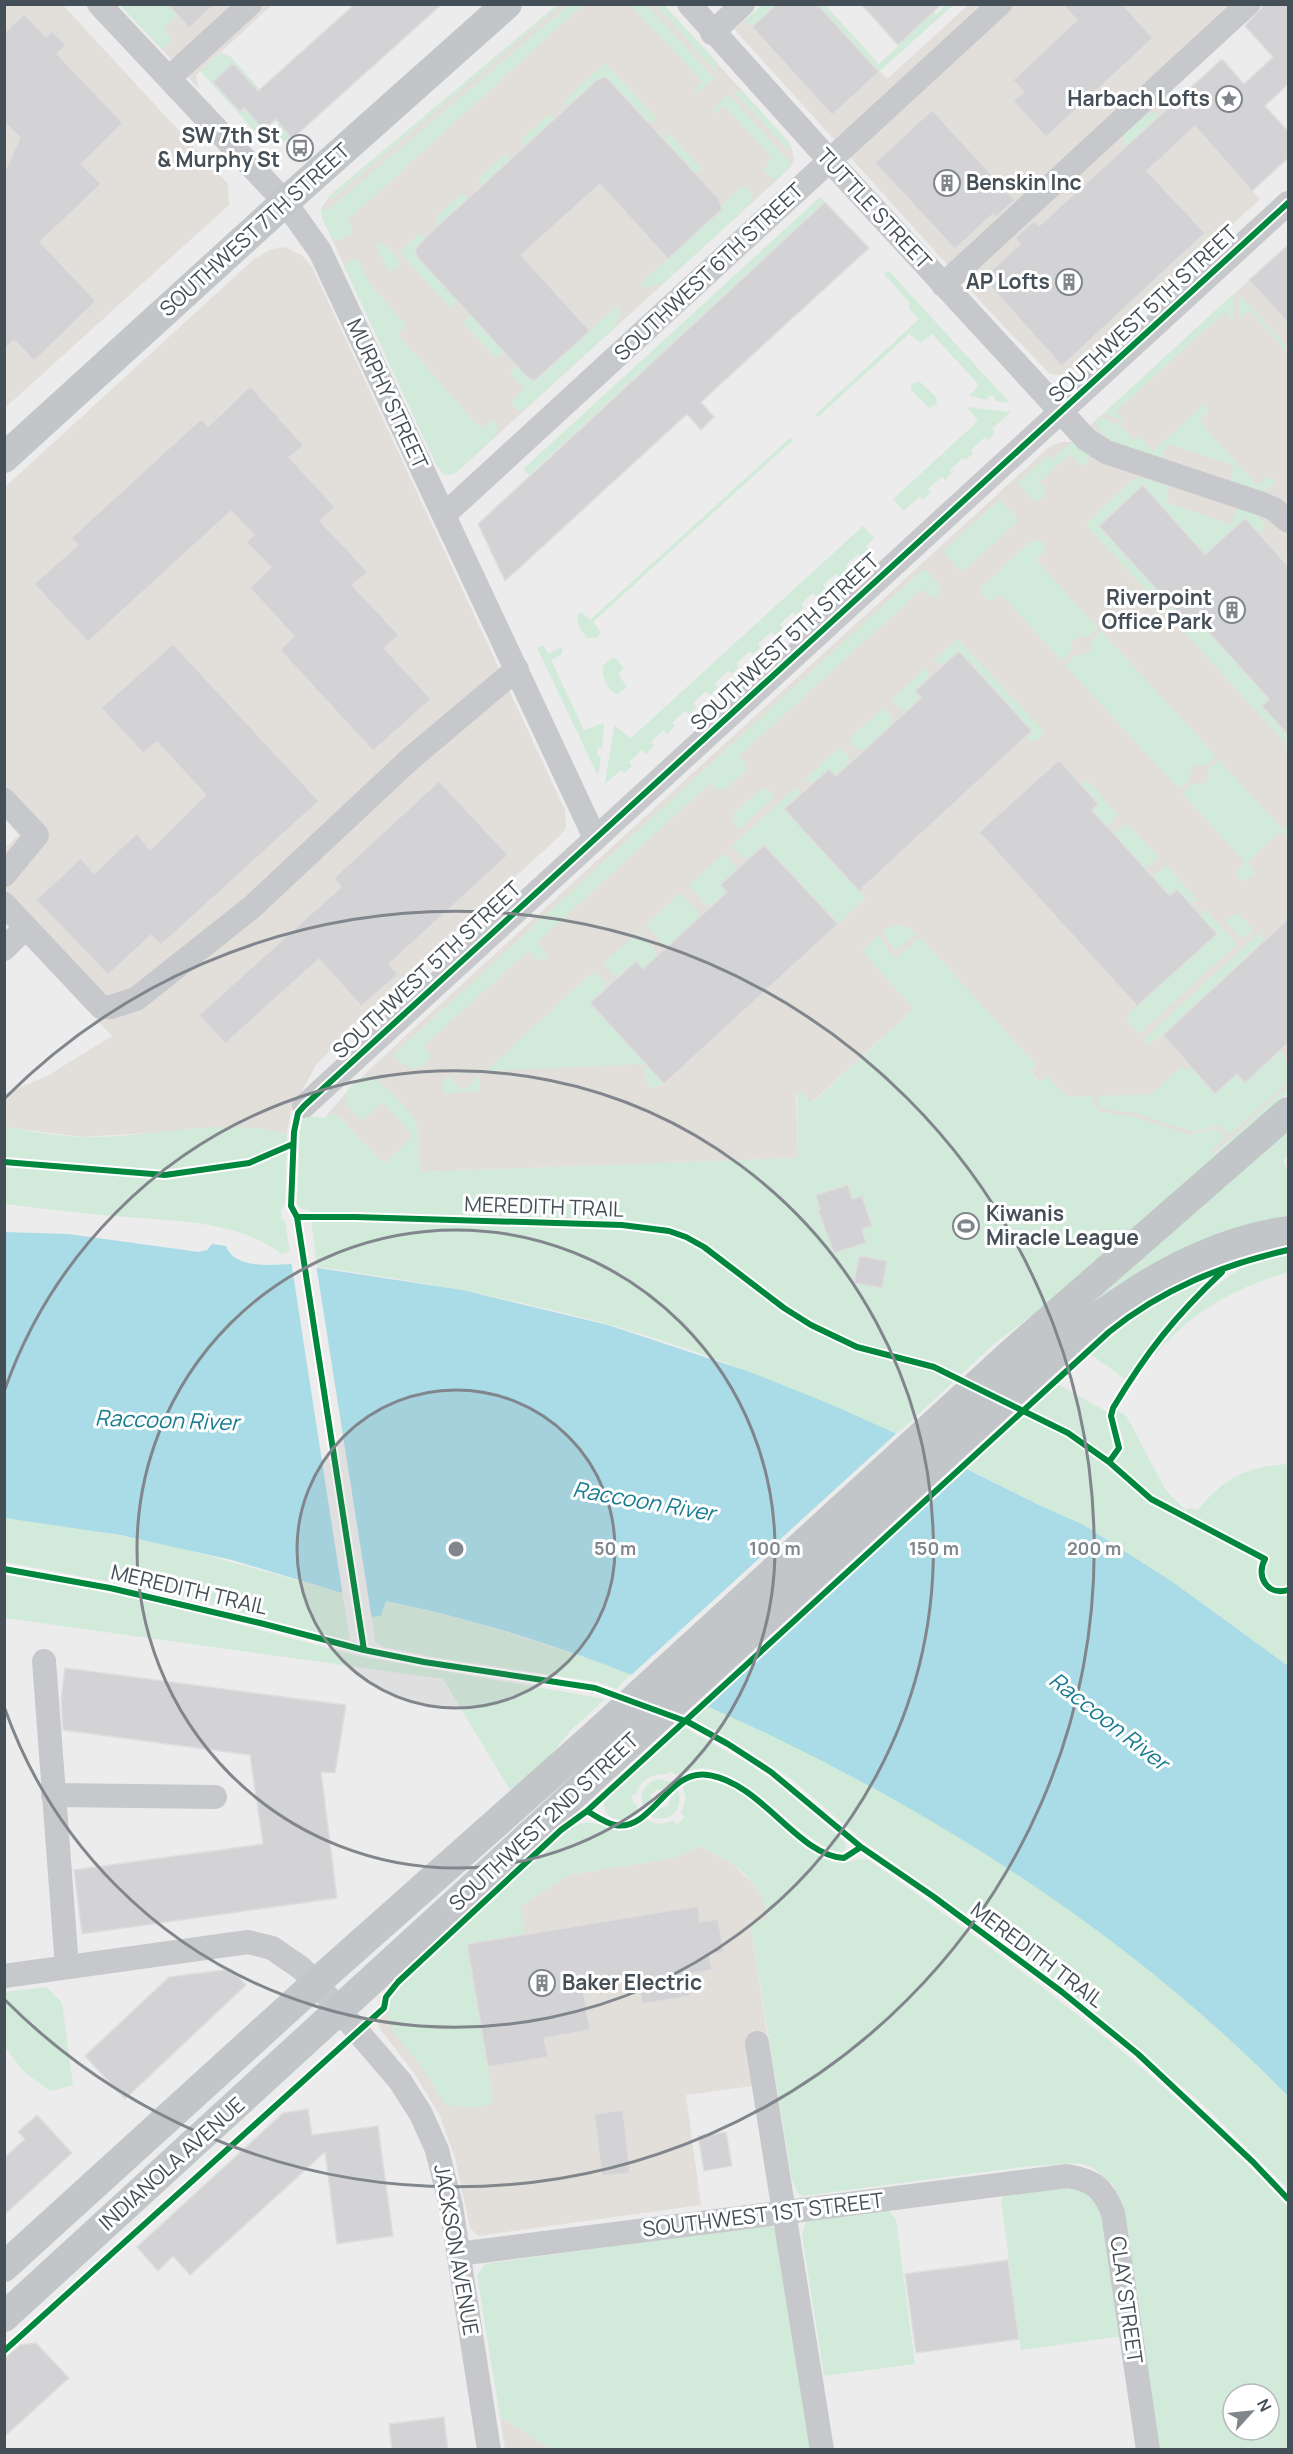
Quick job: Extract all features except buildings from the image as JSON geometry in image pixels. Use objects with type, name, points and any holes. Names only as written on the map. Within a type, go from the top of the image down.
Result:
[{"type":"main road","name":"SOUTHWEST 7TH STREET","points":[[4,458],[507,4]]},
{"type":"main road","name":"SOUTHWEST 2ND STREET","points":[[316,1983],[593,1737],[1012,1352],[1288,1112]]},
{"type":"main road","name":"SOUTHWEST 2ND STREET","points":[[339,2011],[491,1873],[622,1748],[1091,1322],[1125,1296],[1159,1276],[1235,1244],[1288,1231]]},
{"type":"main road","name":"INDIANOLA AVENUE","points":[[4,2267],[316,1983]]},
{"type":"main road","name":"INDIANOLA AVENUE","points":[[4,2317],[339,2011]]},
{"type":"street","name":"MURPHY STREET","points":[[99,4],[285,202],[320,252],[595,838]]},
{"type":"street","points":[[169,78],[250,4]]},
{"type":"street","name":"TUTTLE STREET","points":[[689,4],[712,33],[1086,439],[1106,453],[1262,504],[1274,509],[1288,520]]},
{"type":"street","points":[[712,33],[744,4]]},
{"type":"street","name":"SOUTHWEST 6TH STREET","points":[[444,515],[1000,4]]},
{"type":"street","points":[[943,285],[1248,4]]},
{"type":"street","name":"SOUTHWEST 5TH STREET","points":[[304,1106],[1288,203]]},
{"type":"street","points":[[4,904],[101,1007],[111,1007],[136,999],[252,907],[410,759],[516,669]]},
{"type":"street","points":[[4,800],[37,835],[4,875]]},
{"type":"street","points":[[4,949],[26,927]]},
{"type":"street","points":[[4,1976],[67,1967],[44,1661]]},
{"type":"street","points":[[53,1796],[215,1797]]},
{"type":"street","name":"JACKSON AVENUE","points":[[67,1967],[248,1942],[272,1948],[301,1968],[316,1983],[387,2064],[421,2114],[443,2169],[489,2450]]},
{"type":"street","points":[[757,2043],[822,2450]]},
{"type":"street","name":"SOUTHWEST 1ST STREET","points":[[458,2254],[1067,2176]]},
{"type":"street","name":"CLAY STREET","points":[[1067,2176],[1089,2181],[1099,2188],[1108,2200],[1113,2213],[1148,2450]]},
{"type":"shaded area","points":[[5,5],[63,5],[228,184],[229,205],[5,408]]},
{"type":"shaded area","points":[[120,5],[272,5],[196,75],[199,89]]},
{"type":"shaded area","points":[[557,5],[664,5],[788,141],[794,160],[790,168],[458,471],[449,475],[443,474],[436,464],[323,220],[321,209],[330,195]]},
{"type":"shaded area","points":[[762,5],[819,5],[887,79],[968,5],[1265,5],[1166,94],[1260,199],[1079,366],[1062,375],[1050,374],[992,314],[734,29]]},
{"type":"shaded area","points":[[1288,245],[1288,1093],[1214,1153],[1212,1150],[1213,1129],[1189,1135],[1100,1112],[1094,1104],[1093,1096],[1067,1097],[1047,1077],[1040,1082],[1030,1071],[1036,1065],[915,942],[897,958],[914,1009],[811,1103],[801,1092],[796,1095],[798,1158],[419,1172],[415,1136],[384,1164],[337,1115],[324,1118],[351,1087],[401,1040],[1049,447],[1060,442],[1072,442]]},
{"type":"shaded area","points":[[285,247],[303,256],[313,269],[565,810],[566,827],[561,835],[368,1011],[316,1065],[291,1111],[287,1134],[251,1128],[232,1128],[82,1137],[5,1127],[5,1094],[47,1076],[112,1036],[5,922],[5,848],[19,835],[5,819],[5,487],[254,259],[272,249]]},
{"type":"shaded area","points":[[539,1843],[568,1875],[673,1858],[700,1846],[731,1863],[754,1884],[764,1901],[768,1919],[750,1922],[775,2083],[686,2095],[701,2205],[478,2236],[470,2228],[455,2158],[440,2116],[414,2073],[380,2029],[377,2009],[383,1991]]},
{"type":"shaded area","points":[[500,2417],[551,2449],[505,2449]]},
{"type":"green space","points":[[570,4],[583,5],[348,220],[353,232],[341,240],[333,239],[323,220],[321,209],[328,210]]},
{"type":"green space","points":[[120,5],[168,5],[178,15],[163,29],[173,40],[164,48],[159,46]]},
{"type":"green space","points":[[557,5],[561,5],[332,199],[327,198]]},
{"type":"green space","points":[[630,5],[647,5],[714,78],[697,93],[693,93],[702,81]]},
{"type":"green space","points":[[656,5],[664,5],[716,61],[716,72]]},
{"type":"green space","points":[[762,5],[777,5],[752,27],[745,20]]},
{"type":"green space","points":[[817,5],[825,5],[879,64],[934,12],[936,14],[946,5],[952,6],[879,72]]},
{"type":"green space","points":[[221,53],[230,56],[260,89],[258,91],[233,64],[213,82],[239,112],[244,108],[264,130],[258,135],[200,71]]},
{"type":"green space","points":[[605,63],[656,118],[651,124],[608,78],[597,80],[569,106],[564,101]]},
{"type":"green space","points":[[740,91],[788,141],[792,149],[789,151],[734,92]]},
{"type":"green space","points":[[728,94],[792,164],[778,178],[772,179],[763,170],[772,158],[725,106],[711,113]]},
{"type":"green space","points":[[1154,112],[1161,114],[1125,148],[1124,135],[1130,125]]},
{"type":"green space","points":[[549,114],[554,119],[525,146],[520,140]]},
{"type":"green space","points":[[279,123],[292,139],[276,143],[263,138]]},
{"type":"green space","points":[[669,133],[702,169],[696,174],[664,138]]},
{"type":"green space","points":[[506,153],[511,159],[482,185],[477,180]]},
{"type":"green space","points":[[743,186],[751,193],[753,198],[751,203],[663,284],[649,287],[639,285],[720,212],[722,205]]},
{"type":"green space","points":[[463,193],[468,198],[439,224],[434,219]]},
{"type":"green space","points":[[820,197],[825,202],[529,475],[523,469]]},
{"type":"green space","points":[[420,233],[425,238],[416,247],[416,254],[457,301],[450,307],[399,252]]},
{"type":"green space","points":[[378,242],[382,242],[402,263],[393,271],[388,270],[376,247]]},
{"type":"green space","points":[[352,259],[358,261],[370,284],[406,325],[398,335],[480,428],[493,420],[497,424],[497,435],[454,474],[443,474],[436,464],[344,266]]},
{"type":"green space","points":[[888,270],[1010,403],[995,401],[995,397],[988,396],[987,400],[969,396],[979,385],[932,334],[921,343],[909,334],[819,416],[815,417],[919,319],[909,309],[909,302],[884,274]]},
{"type":"green space","points":[[1233,294],[1233,321],[1225,312],[1116,411],[1126,423],[1104,413]]},
{"type":"green space","points":[[1239,294],[1288,348],[1288,353],[1249,310],[1239,319]]},
{"type":"green space","points":[[618,305],[621,315],[615,327],[525,409],[520,411],[515,409],[511,401],[525,389],[509,372],[516,365],[527,377],[537,379]]},
{"type":"green space","points":[[470,315],[504,352],[496,358],[463,322]]},
{"type":"green space","points":[[919,381],[936,397],[937,404],[929,408],[911,390],[911,384]]},
{"type":"green space","points":[[1202,406],[1206,406],[1209,411],[1199,421],[1257,485],[1268,477],[1274,479],[1275,484],[1263,492],[1231,481],[1234,465],[1168,444],[1161,458],[1132,450],[1106,437],[1095,421],[1100,416],[1124,429],[1134,440],[1140,437],[1153,451]]},
{"type":"green space","points":[[967,407],[1011,412],[992,429],[995,433],[988,440],[985,437],[971,450],[973,453],[966,460],[963,458],[950,470],[952,473],[945,480],[942,477],[928,489],[931,492],[923,499],[920,496],[904,511],[893,499],[978,421]]},
{"type":"green space","points":[[791,437],[793,440],[593,622],[601,632],[597,638],[586,638],[578,624],[577,615],[582,612],[590,620]]},
{"type":"green space","points":[[1072,442],[1086,451],[1089,459],[1087,464],[1081,466],[1070,454],[1039,482],[1045,490],[1043,498],[1032,500],[1018,482],[1047,456],[1051,459]]},
{"type":"green space","points":[[1139,477],[1169,486],[1166,502],[1231,525],[1236,511],[1240,509],[1256,514],[1266,526],[1259,533],[1245,518],[1205,555],[1142,485],[1099,526],[1158,591],[1152,596],[1085,524],[1130,482]]},
{"type":"green space","points":[[999,500],[1015,515],[1017,522],[966,569],[959,570],[943,551]]},
{"type":"green space","points":[[863,526],[874,538],[866,546],[869,549],[860,556],[858,554],[846,565],[848,569],[839,577],[836,574],[823,585],[826,589],[817,597],[813,593],[801,604],[804,608],[796,615],[793,612],[780,624],[783,628],[775,635],[771,632],[758,644],[760,648],[753,654],[750,651],[737,663],[739,667],[732,674],[728,671],[715,683],[718,687],[710,695],[706,691],[693,703],[697,707],[689,714],[685,711],[672,723],[675,726],[667,734],[664,730],[651,742],[654,746],[646,754],[642,750],[629,762],[632,766],[625,773],[621,770],[605,784],[614,725],[631,738]]},
{"type":"green space","points":[[1037,540],[1043,543],[1045,550],[1036,560],[1098,628],[1087,638],[1081,636],[1074,639],[1071,646],[1072,651],[1062,661],[1001,594],[993,600],[988,600],[981,594],[982,586],[1029,543]]},
{"type":"green space","points":[[923,569],[940,586],[940,593],[932,598],[922,589],[739,756],[746,765],[745,772],[722,791],[710,783],[538,942],[547,954],[545,960],[536,959],[528,951],[424,1046],[431,1057],[427,1063],[417,1068],[402,1064],[394,1054]]},
{"type":"green space","points":[[1171,605],[1185,621],[1192,614],[1269,699],[1262,706],[1288,735],[1288,746],[1165,611]]},
{"type":"green space","points":[[1101,631],[1216,756],[1204,766],[1197,765],[1191,768],[1190,780],[1179,789],[1065,665],[1076,655],[1088,654],[1092,647],[1090,641]]},
{"type":"green space","points":[[958,639],[1045,733],[1037,740],[1029,741],[1025,738],[1032,731],[959,651],[943,665],[934,660]]},
{"type":"green space","points":[[544,645],[548,654],[562,647],[562,654],[551,660],[584,730],[604,723],[602,749],[598,748],[597,756],[601,757],[598,776],[537,648]]},
{"type":"green space","points":[[611,658],[615,658],[624,668],[618,674],[627,687],[617,694],[607,686],[603,674],[603,666]]},
{"type":"green space","points":[[926,668],[929,678],[915,691],[921,698],[907,710],[901,710],[891,700]]},
{"type":"green space","points":[[883,708],[892,718],[892,724],[864,750],[858,750],[848,739]]},
{"type":"green space","points":[[840,747],[849,757],[849,763],[836,776],[829,769],[814,783],[805,779]]},
{"type":"green space","points":[[1219,760],[1282,829],[1288,824],[1288,839],[1280,831],[1248,861],[1255,874],[1244,882],[1238,877],[1238,872],[1245,862],[1182,793],[1193,783],[1205,782],[1208,777],[1207,770]]},
{"type":"green space","points":[[1087,780],[1118,815],[1107,826],[1092,810],[1098,803],[1082,785]]},
{"type":"green space","points":[[797,786],[800,795],[785,810],[866,898],[838,924],[765,845],[750,859],[743,858],[732,846]]},
{"type":"green space","points":[[767,788],[775,796],[739,830],[733,822],[733,814],[761,789]]},
{"type":"green space","points":[[1126,823],[1159,857],[1145,869],[1114,834]]},
{"type":"green space","points":[[724,853],[735,866],[736,871],[721,885],[727,892],[713,905],[706,905],[689,885]]},
{"type":"green space","points":[[1166,865],[1198,901],[1189,903],[1177,889],[1170,896],[1153,877]]},
{"type":"green space","points":[[680,893],[698,912],[698,918],[670,945],[663,944],[646,925]]},
{"type":"green space","points":[[1205,909],[1237,944],[1139,1034],[1127,1021],[1127,1015],[1216,934],[1202,918],[1202,911]]},
{"type":"green space","points":[[1234,914],[1239,914],[1253,930],[1243,939],[1226,921]]},
{"type":"green space","points":[[902,925],[916,933],[895,951],[883,932],[889,927]]},
{"type":"green space","points":[[639,932],[656,951],[656,958],[643,969],[615,976],[603,963]]},
{"type":"green space","points":[[1259,933],[1265,940],[1163,1035],[1148,1045],[1143,1040]]},
{"type":"green space","points":[[879,935],[890,953],[897,958],[920,937],[1036,1065],[1030,1071],[1039,1082],[1047,1076],[1067,1097],[1093,1096],[1094,1104],[1100,1112],[1135,1117],[1189,1135],[1216,1129],[1226,1137],[1212,1150],[1215,1153],[1288,1086],[1288,1093],[1050,1302],[995,1343],[897,1434],[754,1374],[681,1347],[607,1324],[463,1291],[317,1267],[310,1210],[302,1209],[297,1205],[300,1130],[303,1115],[324,1118],[337,1115],[384,1164],[413,1136],[382,1102],[362,1121],[350,1108],[346,1099],[348,1090],[358,1079],[367,1076],[375,1078],[388,1089],[416,1122],[420,1172],[798,1158],[797,1092],[801,1092],[812,1103],[914,1009],[862,951]]},
{"type":"green space","points":[[594,971],[606,983],[606,989],[590,1004],[664,1084],[654,1088],[647,1086],[644,1064],[486,1071]]},
{"type":"green space","points":[[1280,1050],[1288,1064],[1288,1082],[1229,1135],[1219,1125],[1192,1132],[1136,1113],[1103,1109],[1099,1105],[1097,1096],[1151,1094],[1182,1066],[1186,1071],[1191,1066],[1215,1094],[1237,1074],[1245,1083]]},
{"type":"green space","points":[[448,1076],[463,1090],[480,1076],[479,1091],[445,1094],[441,1087],[442,1082]]},
{"type":"green space","points":[[1288,1126],[1288,1157],[1283,1160],[1288,1171],[1288,1217],[1164,1259],[1117,1285],[1086,1308]]},
{"type":"green space","points":[[5,1127],[82,1137],[237,1127],[287,1134],[285,1204],[281,1209],[281,1220],[285,1221],[290,1252],[281,1254],[244,1234],[201,1224],[5,1204]]},
{"type":"green space","points":[[1288,1254],[1288,1272],[1251,1285],[1215,1304],[1182,1327],[1155,1356],[1152,1354],[1192,1307],[1214,1287],[1240,1269],[1240,1266]]},
{"type":"green space","points":[[1206,1278],[1207,1280],[1163,1327],[1125,1379],[1090,1354],[1135,1316]]},
{"type":"green space","points":[[1058,1384],[1107,1412],[1111,1432],[1123,1448],[1124,1442],[1115,1416],[1117,1410],[1127,1417],[1165,1489],[1185,1510],[1192,1508],[1198,1510],[1217,1490],[1237,1476],[1261,1468],[1288,1464],[1288,1666],[1174,1583],[1084,1525],[966,1468]]},
{"type":"green space","points":[[4,1518],[74,1527],[178,1547],[342,1593],[350,1639],[346,1640],[164,1592],[5,1562]]},
{"type":"green space","points":[[5,1575],[161,1604],[358,1656],[605,1699],[572,1729],[546,1761],[510,1790],[443,1679],[5,1618]]},
{"type":"green space","points":[[386,1601],[479,1624],[632,1674],[616,1689],[597,1682],[439,1658],[384,1647],[375,1642],[372,1617],[381,1616]]},
{"type":"green space","points":[[706,1705],[786,1741],[865,1781],[942,1825],[1016,1872],[1089,1923],[1159,1977],[1225,2035],[1288,2096],[1288,2189],[1208,2109],[1018,1951],[862,1840],[793,1780],[745,1748],[692,1718]]},
{"type":"green space","points":[[683,1727],[749,1764],[784,1789],[845,1842],[846,1849],[841,1853],[823,1845],[803,1832],[762,1797],[719,1771],[698,1769],[679,1776],[669,1771],[667,1774],[652,1776],[640,1785],[636,1794],[632,1795],[633,1803],[636,1804],[639,1813],[623,1819],[608,1815],[604,1804],[609,1794]]},
{"type":"green space","points":[[658,1779],[672,1782],[664,1789],[656,1790],[651,1795],[651,1801],[644,1808],[643,1790],[649,1783]]},
{"type":"green space","points":[[704,1779],[723,1784],[740,1792],[755,1803],[815,1853],[841,1863],[869,1860],[1034,1981],[1140,2066],[1191,2111],[1288,2207],[1288,2449],[1156,2449],[1119,2198],[1113,2185],[1092,2167],[1078,2163],[1022,2167],[803,2196],[798,2193],[792,2180],[750,1922],[768,1919],[759,1892],[744,1873],[700,1846],[673,1858],[568,1875],[520,1907],[525,1935],[468,1944],[493,2103],[476,2108],[445,2105],[427,2074],[399,2040],[390,2023],[388,2014],[395,1992],[569,1829],[589,1823],[624,1828],[646,1820],[658,1824],[674,1821],[677,1825],[685,1817],[681,1813],[686,1798],[682,1785],[691,1780]]},
{"type":"green space","points":[[678,1790],[679,1803],[674,1813],[663,1818],[650,1816],[658,1809],[668,1806],[671,1796]]},
{"type":"green space","points":[[47,1987],[62,2003],[73,2085],[50,2091],[24,2072],[5,2047],[5,1992]]},
{"type":"green space","points":[[1072,2186],[1084,2191],[1100,2205],[1124,2336],[1021,2350],[1001,2200],[1005,2195]]},
{"type":"green space","points":[[888,2210],[896,2219],[915,2364],[824,2376],[802,2235],[806,2221]]},
{"type":"green space","points":[[770,2225],[775,2229],[812,2449],[551,2449],[500,2417],[477,2276],[485,2264]]},
{"type":"water","name":"Raccoon River","points":[[5,1232],[68,1234],[199,1252],[207,1250],[212,1244],[226,1246],[237,1259],[254,1264],[292,1264],[462,1290],[608,1325],[750,1372],[897,1434],[1084,1525],[1174,1583],[1288,1666],[1288,2096],[1174,1991],[1113,1942],[1050,1897],[918,1813],[850,1775],[685,1696],[587,1658],[487,1626],[386,1601],[381,1616],[372,1617],[362,1602],[342,1593],[232,1560],[120,1535],[5,1518]]},
{"type":"pier","points":[[291,1261],[316,1264],[372,1620],[360,1604],[343,1597]]},
{"type":"pier","points":[[899,1431],[968,1466],[704,1708],[629,1677]]},
{"type":"cycle path","points":[[297,1217],[291,1206],[294,1132],[298,1113],[304,1106],[1288,203]]},
{"type":"cycle path","points":[[4,1162],[165,1175],[249,1163],[293,1144]]},
{"type":"cycle path","name":"MEREDITH TRAIL","points":[[364,1650],[297,1217],[622,1225],[669,1231],[686,1237],[704,1247],[784,1308],[811,1325],[857,1347],[934,1367],[1068,1433],[1109,1462],[1151,1499],[1265,1559],[1262,1566],[1265,1583],[1269,1588],[1275,1590],[1288,1590]]},
{"type":"cycle path","points":[[4,2351],[384,2008],[386,1997],[398,1982],[561,1830],[587,1811],[1109,1332],[1150,1303],[1194,1280],[1240,1263],[1288,1250]]},
{"type":"cycle path","points":[[1109,1462],[1119,1448],[1111,1416],[1113,1408],[1162,1336],[1222,1272]]},
{"type":"cycle path","name":"MEREDITH TRAIL","points":[[4,1569],[110,1588],[364,1650],[424,1662],[595,1688],[688,1722],[771,1772],[861,1847],[934,1897],[1062,1992],[1138,2054],[1253,2162],[1288,2199]]},
{"type":"cycle path","points":[[587,1811],[611,1824],[628,1825],[640,1819],[682,1781],[694,1775],[708,1775],[727,1781],[746,1791],[795,1833],[827,1854],[844,1858],[861,1847]]},
{"type":"place","name":"Harbach Lofts","points":[[1229,99]]},
{"type":"place","name":"SW 7th St & Murphy St","points":[[300,148]]},
{"type":"place","name":"Benskin Inc","points":[[947,183]]},
{"type":"place","name":"AP Lofts","points":[[1069,282]]},
{"type":"place","name":"Riverpoint Office Park","points":[[1232,610]]},
{"type":"place","name":"Kiwanis Miracle League","points":[[966,1226]]},
{"type":"place","name":"Baker Electric","points":[[542,1983]]}]
